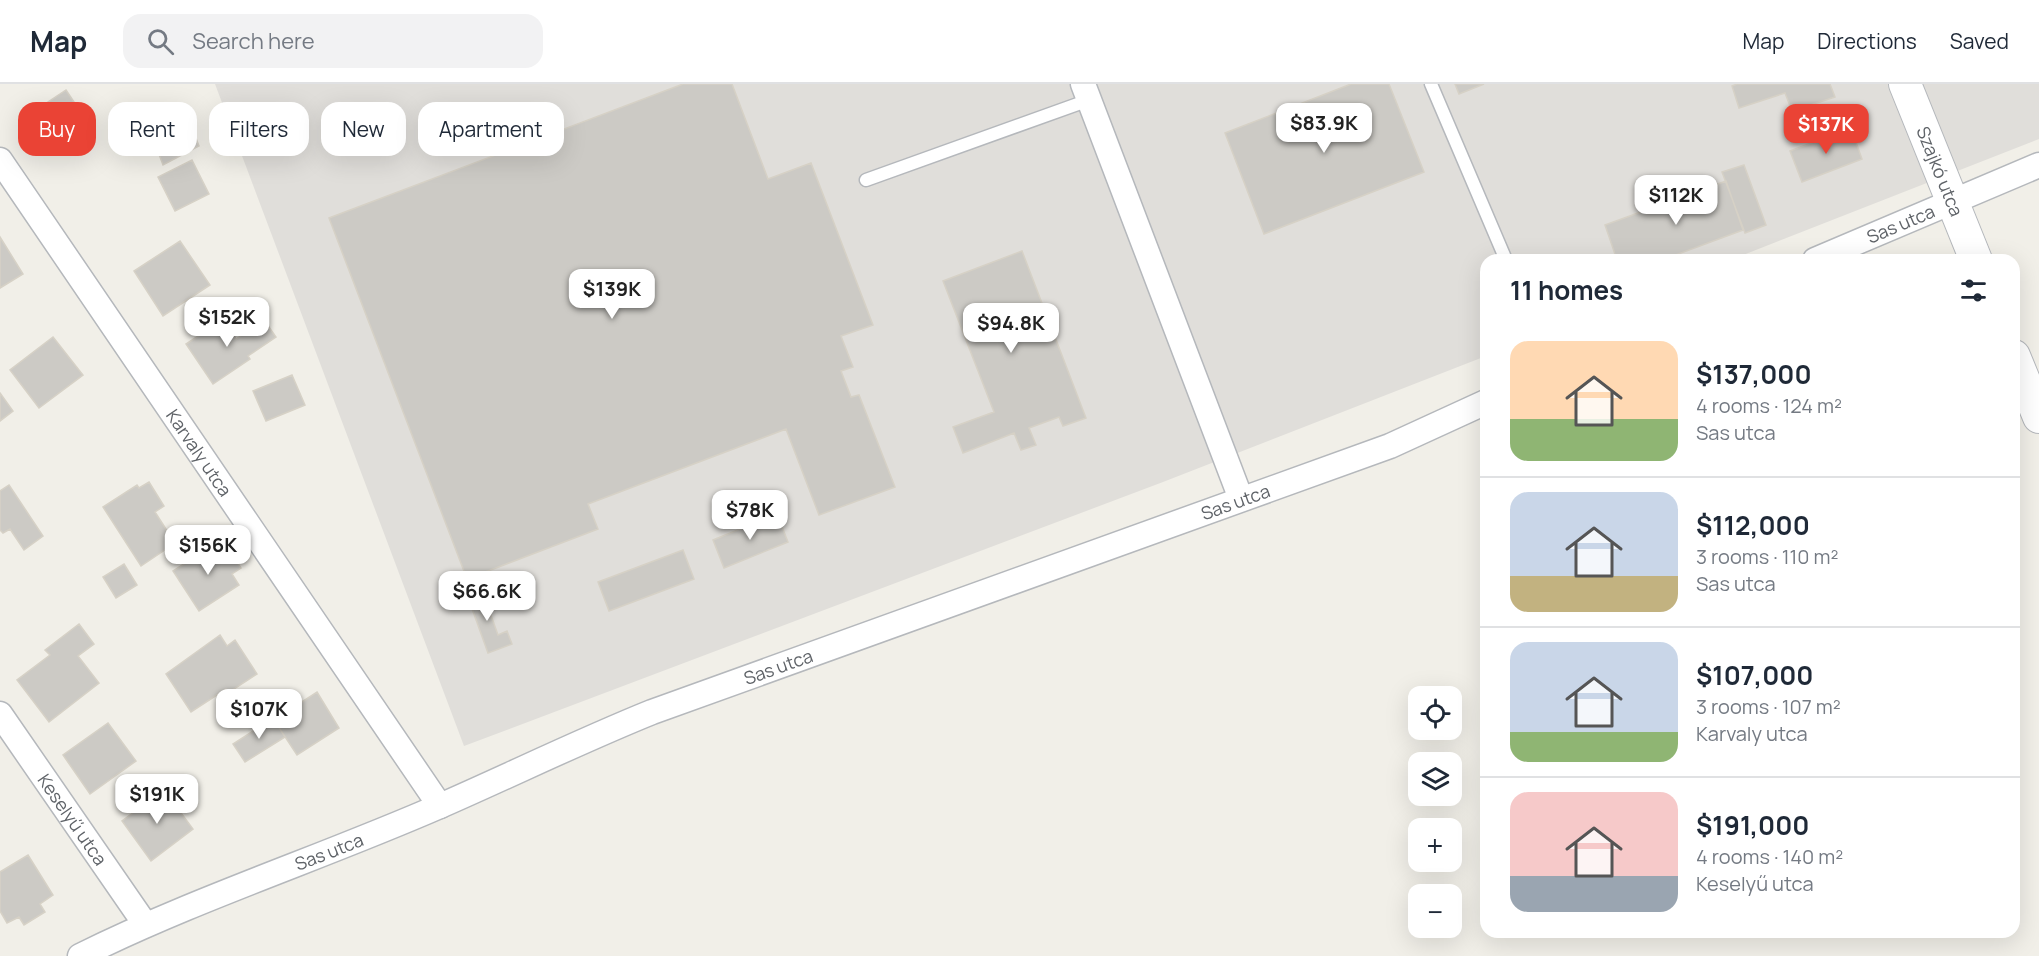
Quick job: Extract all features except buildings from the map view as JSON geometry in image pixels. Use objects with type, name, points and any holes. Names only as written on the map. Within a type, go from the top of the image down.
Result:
[{"type":"street","name":"Szajkó utca","points":[[1905,84],[1974,254]]},
{"type":"street","points":[[1086,92],[1241,499]]},
{"type":"street","name":"Karvaly utca","points":[[0,160],[440,806]]},
{"type":"street","name":"Sas utca","points":[[1829,254],[2039,165]]},
{"type":"street","points":[[2020,371],[2039,417]]},
{"type":"street","name":"Sas utca","points":[[80,956],[145,924],[440,806],[557,751],[651,712],[1390,446],[1480,405]]},
{"type":"street","name":"Keselyű utca","points":[[0,714],[145,924]]},
{"type":"lane","points":[[1431,84],[1503,254]]},
{"type":"lane","points":[[866,180],[1086,92]]},
{"type":"shaded area","points":[[215,84],[2039,84],[2039,139],[1746,254],[1480,254],[1480,358],[1163,482],[464,746],[242,156],[309,156],[309,102],[222,102]]}]
